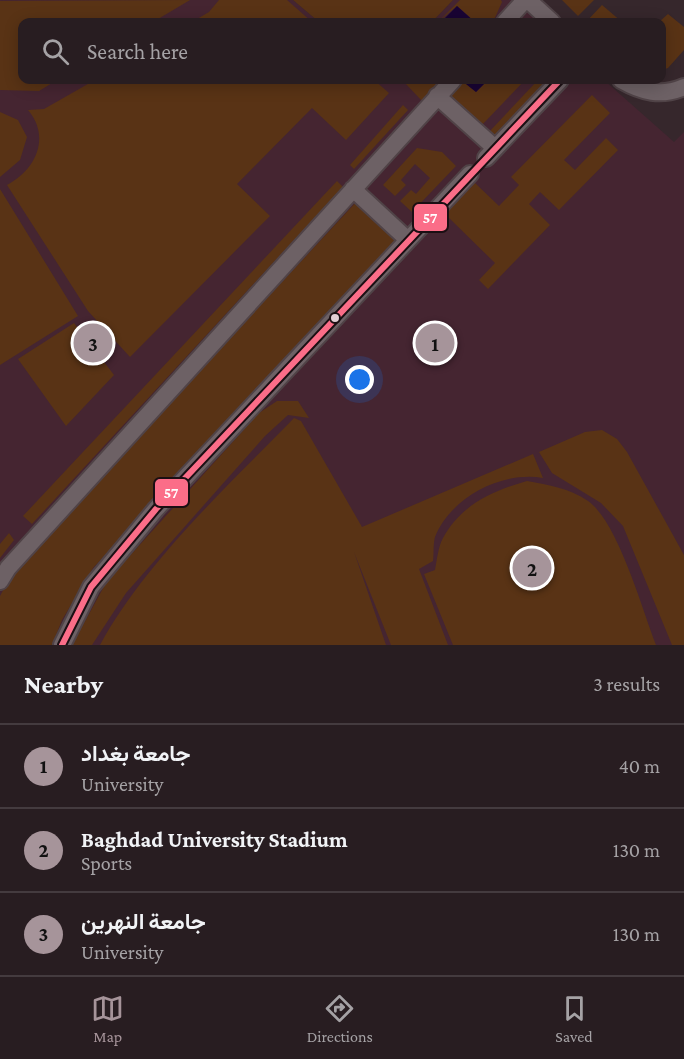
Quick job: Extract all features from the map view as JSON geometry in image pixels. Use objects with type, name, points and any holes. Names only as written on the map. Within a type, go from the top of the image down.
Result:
[{"type":"street","points":[[509,18],[527,0],[547,18]]},
{"type":"street","points":[[0,581],[8,568],[449,84]]},
{"type":"street","points":[[437,96],[491,153],[556,84]]},
{"type":"street","points":[[631,84],[656,94],[671,93],[684,87]]},
{"type":"street","points":[[62,645],[91,587],[156,509],[470,174]]},
{"type":"street","points":[[353,189],[408,240]]},
{"type":"shaded area","points":[[0,0],[293,0],[314,18],[18,18],[18,84],[609,84],[674,142],[684,132],[684,645],[0,645]]},
{"type":"shaded area","points":[[190,0],[160,18],[18,18],[18,84],[50,84],[39,91],[0,90],[0,1]]},
{"type":"shaded area","points":[[219,0],[287,0],[307,18],[199,18],[209,12]]},
{"type":"shaded area","points":[[293,0],[453,0],[436,18],[314,18]]},
{"type":"shaded area","points":[[453,0],[515,0],[535,18],[436,18]]},
{"type":"shaded area","points":[[460,0],[501,0],[502,2],[495,18],[470,18],[457,6],[442,18]]},
{"type":"shaded area","points":[[562,0],[594,0],[578,16]]},
{"type":"shaded area","points":[[602,5],[617,18],[590,18]]},
{"type":"shaded area","points":[[457,6],[470,18],[445,18]]},
{"type":"shaded area","points":[[668,14],[684,27],[684,50],[666,69],[666,18],[664,18]]},
{"type":"shaded area","points":[[88,84],[379,84],[389,93],[346,140],[312,108],[237,184],[270,216],[130,357],[88,311],[7,185],[26,171],[37,152],[38,131],[35,120],[28,110],[44,109]]},
{"type":"shaded area","points":[[406,84],[439,84],[422,101]]},
{"type":"shaded area","points":[[458,84],[466,84],[476,92],[484,84],[521,84],[481,126],[448,95]]},
{"type":"shaded area","points":[[466,84],[484,84],[476,92]]},
{"type":"shaded area","points":[[534,84],[550,84],[495,138],[489,132]]},
{"type":"shaded area","points":[[592,95],[610,113],[564,160],[575,170],[606,138],[618,150],[559,210],[540,192],[529,204],[550,225],[488,289],[479,280],[495,263],[445,214],[475,183],[499,206],[519,185],[511,177]]},
{"type":"shaded area","points":[[403,105],[408,110],[354,169],[350,165]]},
{"type":"shaded area","points":[[0,112],[18,120],[27,137],[20,160],[0,177]]},
{"type":"shaded area","points":[[417,148],[442,152],[456,166],[412,212],[400,201],[411,190],[416,194],[430,178],[415,164],[401,180],[406,185],[395,196],[383,185]]},
{"type":"shaded area","points":[[337,181],[343,187],[32,524],[23,516]]},
{"type":"shaded area","points":[[0,189],[78,316],[0,365]]},
{"type":"shaded area","points":[[358,200],[399,242],[93,568],[62,620],[52,645],[0,645],[0,596],[13,572]]},
{"type":"shaded area","points":[[74,323],[114,375],[66,426],[18,359]]},
{"type":"shaded area","points":[[277,401],[298,401],[309,418],[288,415],[265,436],[126,593],[92,645],[72,645],[107,581],[259,413]]},
{"type":"shaded area","points":[[294,418],[301,421],[362,527],[533,454],[543,478],[527,477],[495,483],[465,499],[453,510],[435,537],[433,561],[419,569],[448,645],[391,645],[354,552],[386,645],[100,645],[140,584],[164,554]]},
{"type":"shaded area","points":[[602,430],[617,439],[627,452],[684,555],[684,645],[672,645],[623,526],[601,503],[552,473],[539,452],[585,432]]},
{"type":"shaded area","points":[[527,481],[574,493],[588,501],[599,512],[609,527],[628,567],[656,645],[453,645],[424,574],[435,570],[441,542],[450,526],[468,508],[502,489]]},
{"type":"shaded area","points":[[9,533],[14,540],[0,558],[0,544]]},
{"type":"transit line","name":"57","points":[[62,645],[91,587],[156,509],[556,84]]},
{"type":"place","name":"جامعة النهرين","points":[[93,343]]},
{"type":"place","name":"جامعة بغداد","points":[[435,343]]},
{"type":"place","name":"Baghdad University Stadium","points":[[532,568]]}]
